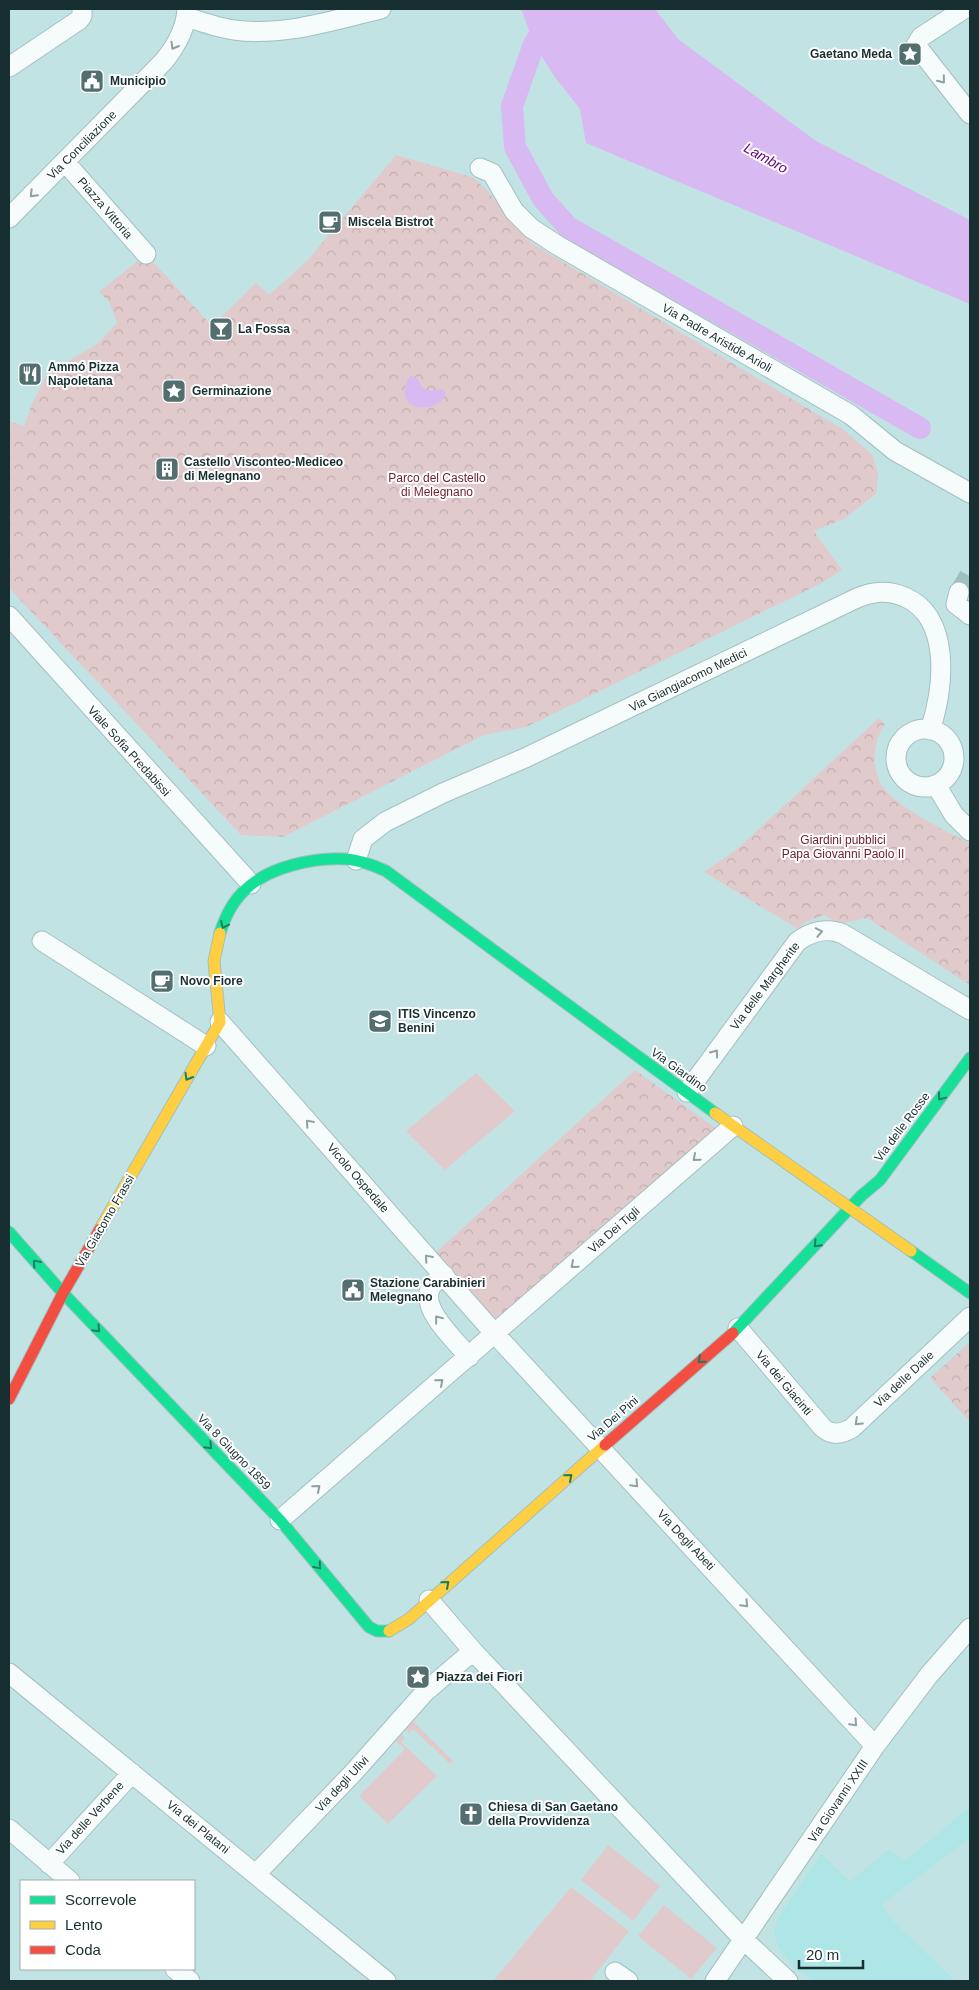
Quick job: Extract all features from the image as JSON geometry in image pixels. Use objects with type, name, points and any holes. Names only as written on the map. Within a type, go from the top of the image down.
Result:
[{"type":"street","points":[[187,13],[225,29],[251,32],[292,29],[362,11],[381,9]]},
{"type":"street","points":[[964,9],[921,37],[916,45],[970,114]]},
{"type":"street","points":[[9,67],[79,20],[82,12]]},
{"type":"street","name":"Via Conciliazione","points":[[9,218],[154,72],[175,46],[187,13]]},
{"type":"street","name":"Piazza Vittoria","points":[[65,162],[146,254]]},
{"type":"street","name":"Via Padre Aristide Arioli","points":[[480,168],[492,173],[514,211],[537,232],[851,415],[895,451],[970,493]]},
{"type":"street","name":"Via Giangiacomo Medici","points":[[356,860],[363,839],[385,822],[400,814],[443,793],[525,758],[857,598],[874,592],[890,592],[915,603],[930,618],[935,629],[940,657],[940,676],[938,696],[930,730]]},
{"type":"street","points":[[958,592],[956,604],[970,615]]},
{"type":"street","name":"Viale Sofia Predabissi","points":[[9,616],[250,884]]},
{"type":"street","points":[[920,730],[930,730],[939,733],[946,738],[951,746],[962,752],[950,773],[936,785],[927,788],[917,786],[902,776],[896,757],[903,739],[911,733],[920,730]]},
{"type":"street","points":[[936,785],[954,815],[970,831]]},
{"type":"street","name":"Via Giardino","points":[[250,884],[281,870],[310,862],[332,859],[356,860],[375,865],[393,876],[733,1126],[970,1293]]},
{"type":"street","points":[[220,1022],[214,977],[215,950],[222,926],[250,884]]},
{"type":"street","name":"Via delle Margherite","points":[[687,1092],[792,948],[802,938],[815,932],[832,930],[843,934],[970,1010]]},
{"type":"street","points":[[42,941],[206,1046]]},
{"type":"street","name":"Via Giacomo Frassi","points":[[9,1399],[63,1293],[220,1022]]},
{"type":"street","name":"Vicolo Ospedale","points":[[220,1022],[495,1334]]},
{"type":"street","name":"Via delle Rosse","points":[[850,1208],[880,1180],[970,1058]]},
{"type":"street","name":"Via Dei Tigli","points":[[468,1357],[733,1126]]},
{"type":"street","name":"Via Dei Pini","points":[[380,1633],[395,1629],[738,1328],[850,1208]]},
{"type":"street","name":"Via 8 Giugno 1859","points":[[9,1232],[63,1293],[280,1520],[369,1627],[380,1633]]},
{"type":"street","points":[[280,1520],[468,1357],[433,1313],[429,1304],[428,1298],[431,1286],[444,1275]]},
{"type":"street","name":"Via delle Dalie","points":[[834,1434],[842,1433],[852,1428],[970,1317]]},
{"type":"street","name":"Via dei Giacinti","points":[[738,1328],[823,1428],[834,1434]]},
{"type":"street","name":"Via Degli Abeti","points":[[495,1334],[875,1746]]},
{"type":"street","points":[[429,1600],[473,1651],[744,1940],[788,1981]]},
{"type":"street","name":"Via Giovanni XXIII","points":[[715,1981],[875,1746],[929,1675],[970,1628]]},
{"type":"street","name":"Via degli Ulivi","points":[[256,1874],[353,1773],[426,1692],[473,1651]]},
{"type":"street","name":"Via dei Platani","points":[[9,1673],[386,1981]]},
{"type":"street","name":"Via delle Verbene","points":[[49,1864],[132,1773]]},
{"type":"street","points":[[9,1829],[69,1880]]},
{"type":"street","points":[[176,1970],[190,1981]]},
{"type":"shaded area","points":[[970,1807],[970,1838],[882,1904],[889,1917],[955,1981],[813,1981],[796,1970],[779,1948],[774,1933],[778,1918],[821,1854],[850,1882],[889,1849],[905,1861]]},
{"type":"green space","name":"Parco del Castello di Melegnano","points":[[396,155],[472,177],[484,187],[533,244],[844,430],[872,454],[878,473],[876,494],[844,519],[814,531],[842,570],[820,584],[526,727],[484,735],[283,837],[241,835],[9,588],[9,421],[24,426],[32,404],[48,373],[97,344],[117,323],[109,302],[99,292],[146,254],[212,326],[256,283],[269,295],[306,262]]},
{"type":"green space","name":"Giardini pubblici Papa Giovanni Paolo II","points":[[879,718],[885,724],[876,744],[875,763],[879,780],[885,790],[906,808],[970,844],[970,985],[867,918],[839,924],[824,915],[805,922],[798,929],[704,872],[736,850]]},
{"type":"green space","points":[[635,1070],[724,1134],[495,1334],[429,1259]]},
{"type":"green space","points":[[476,1073],[515,1111],[445,1170],[406,1131]]},
{"type":"green space","points":[[970,1342],[970,1422],[930,1378]]},
{"type":"green space","points":[[409,1717],[453,1761],[450,1764],[413,1729],[409,1733],[401,1725]]},
{"type":"green space","points":[[396,1729],[405,1738],[401,1742],[437,1776],[388,1824],[359,1796],[405,1749],[390,1736]]},
{"type":"green space","points":[[608,1845],[660,1886],[633,1921],[581,1880]]},
{"type":"green space","points":[[571,1887],[629,1931],[590,1981],[493,1981]]},
{"type":"green space","points":[[664,1905],[717,1948],[691,1979],[638,1936]]},
{"type":"water","name":"Lambro","points":[[521,9],[655,9],[678,39],[816,141],[970,220],[970,304],[586,143],[580,109],[554,76],[534,44]]},
{"type":"water","points":[[410,376],[417,378],[422,387],[430,391],[443,389],[446,394],[434,406],[417,407],[405,397],[405,388]]},
{"type":"waterway","points":[[558,9],[534,44],[512,106],[515,147],[543,199],[568,227],[920,428]]},
{"type":"tunnel","points":[[959,592],[970,573]]},
{"type":"traffic: fast","points":[[220,933],[233,904],[245,890],[266,875],[292,865],[320,860],[346,859],[371,865],[386,871],[715,1113]]},
{"type":"traffic: fast","points":[[733,1333],[861,1196],[880,1180],[970,1058]]},
{"type":"traffic: fast","points":[[9,1232],[63,1293],[280,1520],[369,1627],[377,1631],[389,1631]]},
{"type":"traffic: fast","points":[[911,1251],[970,1293]]},
{"type":"traffic: slow","points":[[100,1229],[220,1022],[214,961],[220,933]]},
{"type":"traffic: slow","points":[[715,1113],[911,1251]]},
{"type":"traffic: slow","points":[[389,1631],[409,1619],[605,1445]]},
{"type":"traffic: jam","points":[[9,1399],[63,1293],[100,1229]]},
{"type":"traffic: jam","points":[[605,1445],[733,1333]]},
{"type":"place","name":"Gaetano Meda","points":[[910,54]]},
{"type":"place","name":"Municipio","points":[[92,81]]},
{"type":"place","name":"Miscela Bistrot","points":[[330,222]]},
{"type":"place","name":"La Fossa","points":[[221,329]]},
{"type":"place","name":"Ammó Pizza Napoletana","points":[[30,374]]},
{"type":"place","name":"Germinazione","points":[[174,391]]},
{"type":"place","name":"Castello Visconteo-Mediceo di Melegnano","points":[[167,469]]},
{"type":"place","name":"Novo Fiore","points":[[162,981]]},
{"type":"place","name":"ITIS Vincenzo Benini","points":[[380,1021]]},
{"type":"place","name":"Stazione Carabinieri Melegnano","points":[[353,1290]]},
{"type":"place","name":"Piazza dei Fiori","points":[[418,1677]]},
{"type":"place","name":"Chiesa di San Gaetano della Provvidenza","points":[[471,1814]]}]
